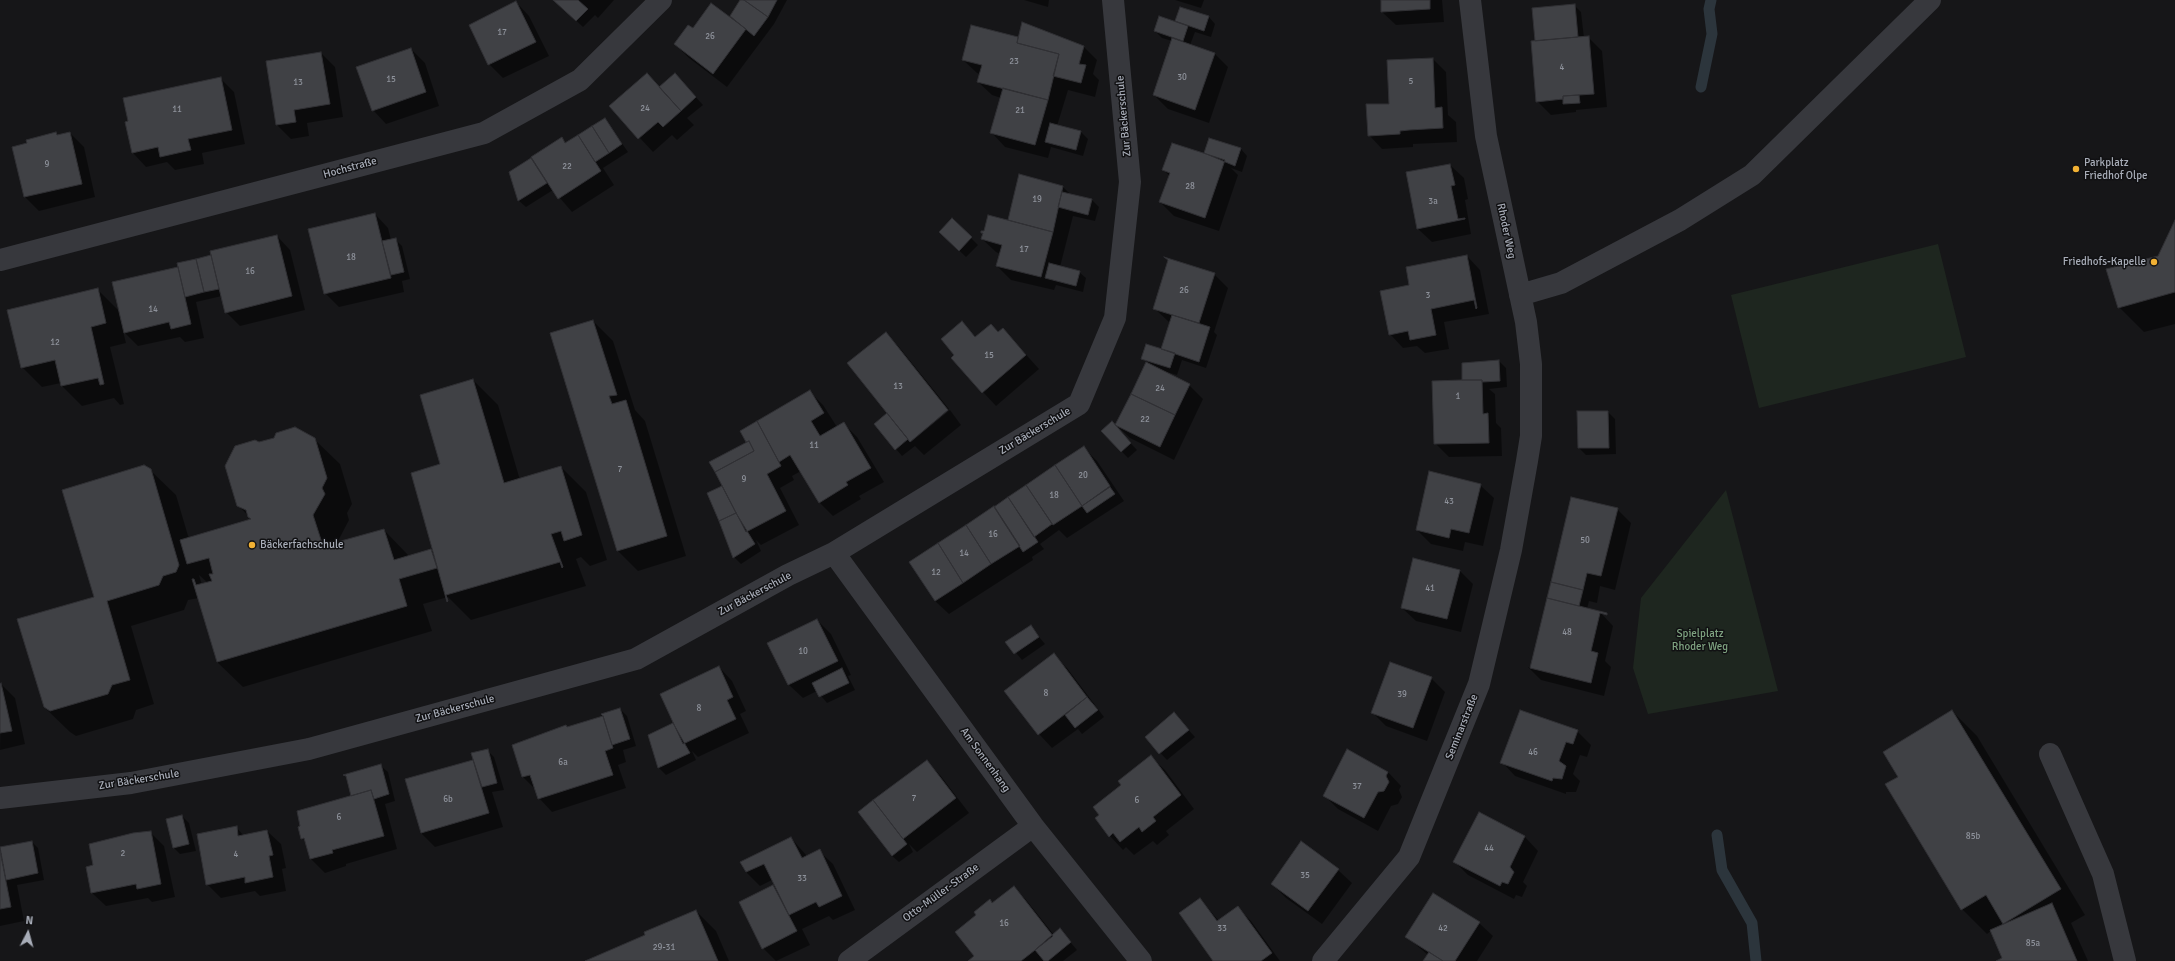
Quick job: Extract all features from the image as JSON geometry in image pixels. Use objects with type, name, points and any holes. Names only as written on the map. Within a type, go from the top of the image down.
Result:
[{"type":"street","name":"Hochstraße","points":[[0,260],[484,133],[580,80],[661,0]]},
{"type":"street","name":"Zur Bäckerschule","points":[[0,798],[131,783],[309,749],[636,659],[788,576],[834,553],[1079,404],[1115,318],[1130,182],[1113,0]]},
{"type":"street","name":"Rhoder Weg","points":[[1470,0],[1486,136],[1520,295],[1531,364],[1531,436],[1527,461]]},
{"type":"street","points":[[1520,295],[1568,280],[1680,220],[1752,175],[1930,0]]},
{"type":"street","name":"Seminarstraße","points":[[1323,961],[1409,857],[1476,692],[1511,550],[1527,461]]},
{"type":"street","name":"Am Sonnenhang","points":[[834,553],[1033,826],[1141,961]]},
{"type":"street","points":[[2050,754],[2103,874],[2125,961]]},
{"type":"street","name":"Otto-Müller-Straße","points":[[849,961],[1033,826]]},
{"type":"green space","points":[[1938,244],[1966,357],[1759,408],[1731,295]]},
{"type":"green space","name":"Spielplatz Rhoder Weg","points":[[1726,490],[1778,691],[1648,714],[1633,668],[1641,598]]},
{"type":"building","points":[[553,0],[578,0],[588,9],[576,21]]},
{"type":"building","points":[[740,0],[744,0],[768,17],[754,36],[730,16]]},
{"type":"building","points":[[744,0],[777,0],[768,17]]},
{"type":"building","points":[[1381,0],[1430,0],[1430,9],[1381,12]]},
{"type":"building","points":[[516,1],[536,42],[488,65],[469,25]]},
{"type":"building","points":[[711,3],[746,29],[713,74],[674,44],[688,25],[693,28]]},
{"type":"building","points":[[1575,4],[1578,37],[1535,41],[1532,8]]},
{"type":"building","points":[[1180,7],[1209,16],[1204,31],[1175,21]]},
{"type":"building","points":[[1159,16],[1188,26],[1183,41],[1154,31]]},
{"type":"building","points":[[1022,22],[1084,46],[1079,64],[1086,65],[1081,83],[1053,76],[1059,54],[1017,43]]},
{"type":"building","points":[[971,25],[1018,37],[1017,43],[1059,54],[1048,100],[977,82],[982,65],[962,60]]},
{"type":"building","points":[[1589,36],[1594,94],[1563,96],[1563,99],[1536,102],[1531,41]]},
{"type":"building","points":[[1172,38],[1215,53],[1195,110],[1153,95]]},
{"type":"building","points":[[411,48],[426,92],[372,111],[356,67]]},
{"type":"building","points":[[321,52],[330,104],[294,110],[296,122],[276,125],[266,61]]},
{"type":"building","points":[[1433,58],[1435,108],[1442,107],[1443,128],[1409,130],[1400,131],[1400,134],[1368,136],[1366,104],[1389,104],[1387,60]]},
{"type":"building","points":[[647,73],[681,111],[663,127],[658,122],[638,139],[609,106]]},
{"type":"building","points":[[675,73],[696,97],[681,111],[659,87]]},
{"type":"building","points":[[221,77],[232,130],[188,139],[191,150],[160,157],[158,147],[132,153],[125,122],[128,121],[123,98]]},
{"type":"building","points":[[1003,88],[1048,100],[1035,145],[990,133]]},
{"type":"building","points":[[1579,95],[1580,103],[1563,104],[1563,96]]},
{"type":"building","points":[[605,118],[622,144],[609,153],[592,126]]},
{"type":"building","points":[[1050,123],[1081,131],[1076,150],[1045,142]]},
{"type":"building","points":[[592,126],[609,153],[595,162],[578,135]]},
{"type":"building","points":[[56,132],[57,135],[70,132],[82,184],[24,197],[12,147],[27,143],[26,140]]},
{"type":"building","points":[[578,135],[601,171],[558,199],[531,157],[562,137],[565,143]]},
{"type":"building","points":[[1209,138],[1241,148],[1235,166],[1204,153]]},
{"type":"building","points":[[1172,143],[1225,160],[1205,218],[1159,202],[1170,173],[1162,170]]},
{"type":"building","points":[[531,158],[547,183],[518,201],[509,172]]},
{"type":"building","points":[[1450,164],[1455,185],[1451,186],[1458,219],[1465,219],[1417,229],[1406,172]]},
{"type":"building","points":[[1019,174],[1063,186],[1053,232],[1008,220]]},
{"type":"building","points":[[1062,192],[1092,199],[1088,215],[1058,207]]},
{"type":"building","points":[[375,213],[391,278],[324,294],[308,229]]},
{"type":"building","points":[[988,215],[1053,232],[1041,277],[996,266],[1002,245],[981,239],[983,233],[981,233],[981,231],[984,231]]},
{"type":"building","points":[[952,218],[972,237],[959,251],[939,232]]},
{"type":"building","name":"Friedhofs-Kapelle","points":[[2175,220],[2175,292],[2118,308],[2106,269],[2158,256]]},
{"type":"building","points":[[277,235],[292,296],[225,313],[210,251]]},
{"type":"building","points":[[396,238],[404,272],[391,275],[382,241]]},
{"type":"building","points":[[211,255],[219,289],[204,292],[196,259]]},
{"type":"building","points":[[1467,255],[1477,308],[1476,309],[1474,300],[1431,309],[1436,335],[1410,340],[1408,331],[1389,335],[1380,291],[1409,285],[1406,267]]},
{"type":"building","points":[[1164,257],[1215,273],[1199,323],[1153,309],[1168,260]]},
{"type":"building","points":[[196,259],[204,292],[185,297],[177,263]]},
{"type":"building","points":[[1049,263],[1080,271],[1076,286],[1045,278]]},
{"type":"building","points":[[178,267],[191,324],[171,329],[169,322],[124,333],[112,282]]},
{"type":"building","points":[[98,288],[106,323],[91,327],[104,384],[100,385],[98,378],[61,386],[55,360],[21,368],[7,310]]},
{"type":"building","points":[[1172,315],[1210,327],[1199,362],[1161,349]]},
{"type":"building","points":[[593,320],[617,395],[609,396],[612,404],[626,400],[667,536],[617,551],[550,333]]},
{"type":"building","points":[[962,321],[975,337],[991,324],[998,332],[1003,328],[1026,355],[982,393],[951,358],[954,355],[941,339]]},
{"type":"building","points":[[886,332],[948,410],[910,442],[847,363]]},
{"type":"building","points":[[1146,344],[1175,353],[1170,368],[1141,359]]},
{"type":"building","points":[[1499,360],[1500,381],[1482,382],[1482,380],[1462,380],[1462,363]]},
{"type":"building","points":[[1146,362],[1190,384],[1175,415],[1131,394]]},
{"type":"building","points":[[473,379],[504,483],[561,466],[582,535],[564,541],[561,531],[551,534],[563,567],[562,568],[560,562],[446,595],[447,602],[411,473],[440,464],[420,395]]},
{"type":"building","points":[[1482,380],[1483,414],[1488,413],[1489,443],[1434,444],[1432,381]]},
{"type":"building","points":[[810,390],[824,413],[811,421],[820,436],[844,422],[871,468],[846,482],[848,485],[819,503],[790,455],[779,462],[757,421]]},
{"type":"building","points":[[1131,394],[1175,415],[1160,447],[1115,425]]},
{"type":"building","points":[[1577,411],[1608,411],[1609,448],[1578,448]]},
{"type":"building","points":[[887,413],[908,439],[895,450],[874,424]]},
{"type":"building","points":[[757,421],[781,466],[767,474],[786,511],[746,532],[715,472],[754,451],[749,441],[746,442],[740,431]]},
{"type":"building","points":[[1112,421],[1131,443],[1121,452],[1101,431]]},
{"type":"building","name":"Bäckerfachschule","points":[[295,427],[315,438],[327,478],[322,488],[325,494],[313,515],[323,546],[384,529],[394,560],[431,549],[437,568],[399,579],[407,606],[217,662],[192,579],[194,579],[196,585],[212,581],[209,574],[213,574],[209,558],[187,564],[180,540],[251,519],[248,517],[246,510],[237,506],[225,466],[235,446],[255,440],[259,442],[274,438],[276,433]]},
{"type":"building","points":[[749,441],[754,451],[715,472],[709,462]]},
{"type":"building","points":[[1084,446],[1110,486],[1082,506],[1055,465]]},
{"type":"building","points":[[144,465],[151,469],[179,565],[176,572],[163,576],[159,585],[107,601],[130,680],[112,685],[108,694],[50,711],[44,707],[17,619],[94,597],[62,490]]},
{"type":"building","points":[[1055,465],[1082,506],[1053,525],[1026,485]]},
{"type":"building","points":[[1429,471],[1481,484],[1469,533],[1451,529],[1449,538],[1416,530]]},
{"type":"building","points":[[1026,485],[1052,524],[1034,537],[1008,497]]},
{"type":"building","points":[[722,486],[736,513],[719,521],[707,493]]},
{"type":"building","points":[[1110,487],[1115,494],[1087,513],[1082,506]]},
{"type":"building","points":[[1008,497],[1038,542],[1023,552],[994,507]]},
{"type":"building","points":[[1571,497],[1618,508],[1601,576],[1587,573],[1583,590],[1551,582]]},
{"type":"building","points":[[994,506],[1020,546],[991,564],[966,525]]},
{"type":"building","points":[[736,513],[755,544],[733,558],[719,521]]},
{"type":"building","points":[[966,525],[991,564],[963,583],[938,543]]},
{"type":"building","points":[[938,543],[963,583],[935,601],[909,562]]},
{"type":"building","points":[[1413,558],[1460,570],[1447,619],[1401,608]]},
{"type":"building","points":[[1551,582],[1583,590],[1579,606],[1547,598]]},
{"type":"building","points":[[1547,598],[1607,613],[1607,615],[1600,613],[1591,651],[1598,653],[1591,683],[1530,668]]},
{"type":"building","points":[[817,619],[838,661],[788,685],[767,643]]},
{"type":"building","points":[[1031,625],[1039,637],[1014,654],[1005,642]]},
{"type":"building","points":[[1054,653],[1087,697],[1038,735],[1004,691]]},
{"type":"building","points":[[1390,662],[1432,677],[1413,728],[1371,713]]},
{"type":"building","points":[[719,666],[733,697],[727,700],[736,719],[683,744],[660,694]]},
{"type":"building","points":[[842,668],[849,683],[819,697],[812,683]]},
{"type":"building","points":[[1,683],[12,731],[0,733],[0,684]]},
{"type":"building","points":[[1087,697],[1098,710],[1075,728],[1065,715]]},
{"type":"building","points":[[620,708],[630,739],[612,745],[603,716],[601,714]]},
{"type":"building","points":[[1520,710],[1578,730],[1573,744],[1566,742],[1559,761],[1566,766],[1562,779],[1553,778],[1552,781],[1500,763]]},
{"type":"building","points":[[1952,710],[2061,889],[2003,924],[1986,895],[1961,910],[1885,784],[1898,777],[1883,752]]},
{"type":"building","points":[[1174,712],[1189,730],[1159,754],[1145,737]]},
{"type":"building","points":[[603,716],[613,748],[605,751],[613,775],[538,799],[530,775],[522,777],[512,745],[566,725],[567,727]]},
{"type":"building","points":[[673,723],[690,753],[658,768],[648,735]]},
{"type":"building","points":[[488,749],[497,783],[482,787],[471,753]]},
{"type":"building","points":[[1347,749],[1388,772],[1386,776],[1389,782],[1384,791],[1378,792],[1364,818],[1323,796]]},
{"type":"building","points":[[1151,755],[1181,795],[1153,817],[1156,821],[1142,832],[1139,827],[1120,842],[1113,833],[1109,837],[1095,818],[1099,815],[1093,807],[1121,785],[1118,781]]},
{"type":"building","points":[[473,760],[489,813],[421,833],[405,779]]},
{"type":"building","points":[[927,760],[956,798],[903,839],[873,800]]},
{"type":"building","points":[[381,764],[389,794],[374,799],[371,790],[351,796],[346,776],[343,775]]},
{"type":"building","points":[[371,790],[384,836],[332,850],[333,853],[310,859],[304,838],[301,839],[298,827],[300,826],[297,811]]},
{"type":"building","points":[[873,800],[907,844],[892,856],[858,812]]},
{"type":"building","points":[[1479,812],[1525,836],[1510,867],[1514,872],[1508,884],[1502,882],[1500,886],[1453,862]]},
{"type":"building","points":[[182,815],[189,844],[173,848],[166,819]]},
{"type":"building","points":[[237,826],[238,836],[267,830],[273,855],[269,856],[273,877],[245,883],[245,877],[206,885],[197,834]]},
{"type":"building","points":[[151,831],[161,884],[137,889],[136,884],[91,893],[86,867],[93,865],[89,844],[133,833]]},
{"type":"building","points":[[791,837],[802,858],[820,849],[842,896],[819,907],[816,902],[789,915],[764,864],[746,872],[740,862]]},
{"type":"building","points":[[32,841],[38,873],[6,880],[0,847]]},
{"type":"building","points":[[1301,841],[1339,869],[1308,911],[1271,884]]},
{"type":"building","points":[[0,851],[11,907],[0,909]]},
{"type":"building","points":[[773,885],[797,931],[762,949],[739,902]]},
{"type":"building","points":[[1014,886],[1053,936],[1021,961],[968,961],[974,956],[955,932],[976,915],[974,912],[990,899],[992,903]]},
{"type":"building","points":[[1433,893],[1480,922],[1455,961],[1443,961],[1405,937]]},
{"type":"building","points":[[1200,898],[1217,921],[1238,906],[1272,953],[1261,961],[1213,961],[1179,913]]},
{"type":"building","points":[[2052,903],[2077,961],[1996,961],[2002,958],[1990,930]]},
{"type":"building","points":[[696,910],[718,961],[585,961],[645,935],[644,932]]},
{"type":"building","points":[[1060,928],[1071,942],[1048,961],[1044,961],[1035,950]]},
{"type":"building","points":[[1429,952],[1443,961],[1423,961]]},
{"type":"waterway","points":[[1701,87],[1712,34],[1709,9],[1711,0]]},
{"type":"waterway","points":[[1717,835],[1722,870],[1752,923],[1756,961]]},
{"type":"place","name":"Parkplatz Friedhof Olpe","points":[[2076,169]]},
{"type":"place","name":"Friedhofs-Kapelle","points":[[2154,262]]},
{"type":"place","name":"Bäckerfachschule","points":[[252,545]]}]
